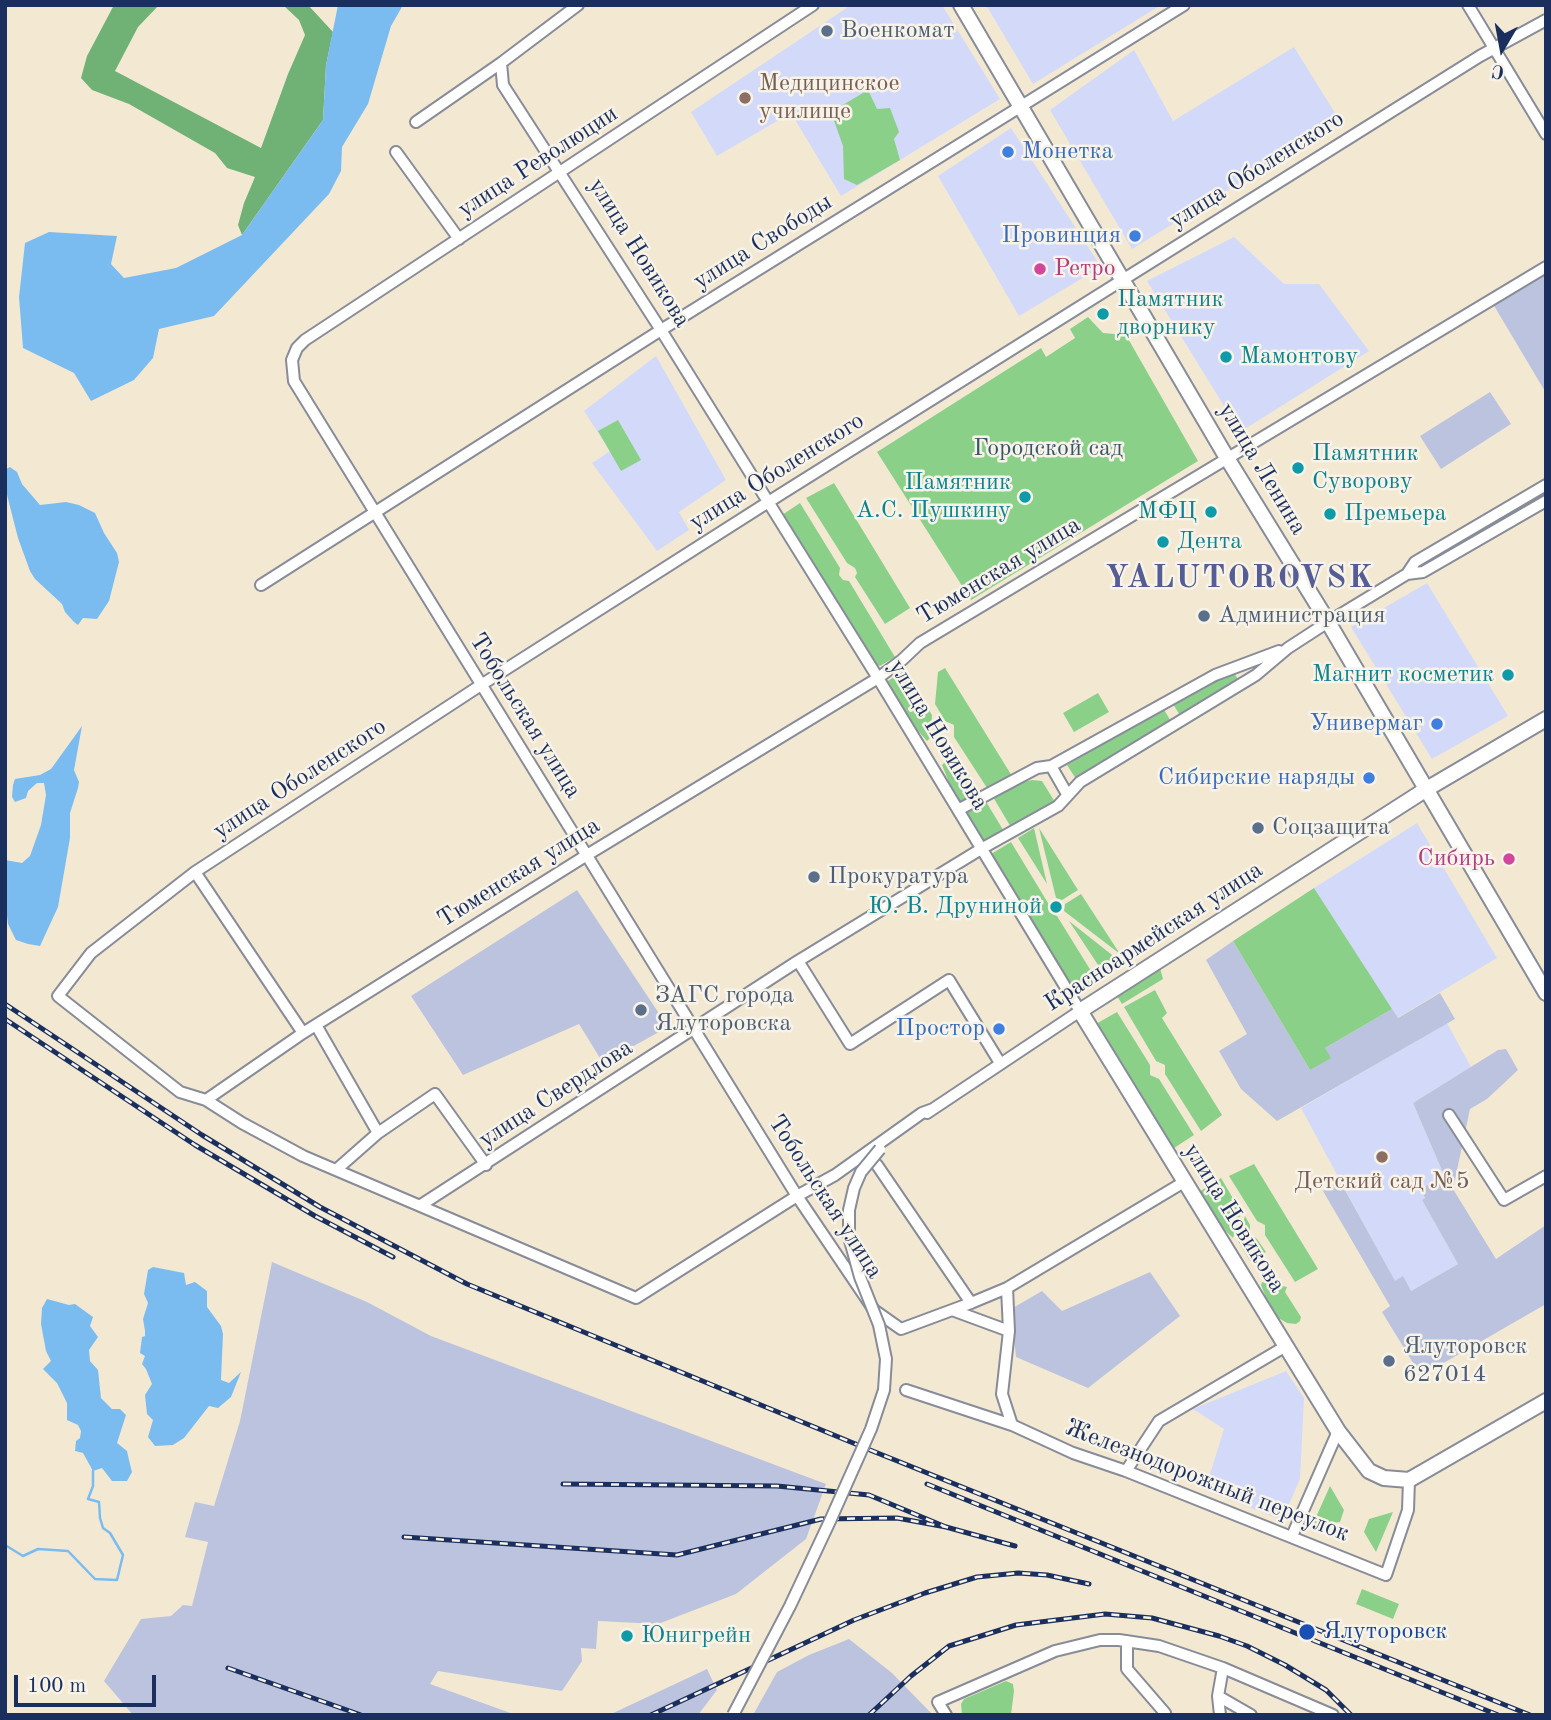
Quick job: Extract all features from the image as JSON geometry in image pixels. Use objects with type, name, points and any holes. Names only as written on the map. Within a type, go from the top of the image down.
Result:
[{"type":"main road","name":"улица Ленина","points":[[961,5],[1546,993]]},
{"type":"main road","name":"Красноармейская улица","points":[[1080,1011],[1425,790],[1546,719]]},
{"type":"main road","name":"улица Новикова","points":[[1080,1011],[1338,1431],[1368,1471],[1384,1478],[1409,1480]]},
{"type":"main road","points":[[1409,1480],[1546,1401]]},
{"type":"street","points":[[416,122],[578,5]]},
{"type":"street","name":"улица Революции","points":[[292,360],[297,348],[305,340],[813,5]]},
{"type":"street","name":"улица Свободы","points":[[261,585],[661,330],[1184,5]]},
{"type":"street","points":[[1468,5],[1546,134]]},
{"type":"street","name":"улица Оболенского","points":[[206,1100],[180,1093],[58,996],[91,953],[195,872],[481,685],[1122,279],[1494,48],[1546,20]]},
{"type":"street","name":"улица Новикова","points":[[501,63],[503,85],[661,330],[878,678],[1080,1011]]},
{"type":"street","points":[[396,152],[459,239]]},
{"type":"street","name":"Тюменская улица","points":[[206,1100],[303,1033],[587,855],[878,678],[920,643],[1546,267]]},
{"type":"street","name":"Тобольская улица","points":[[292,360],[294,382],[373,514],[797,1196],[874,1310],[901,1329],[951,1310]]},
{"type":"street","name":"улица Свердлова","points":[[1407,574],[1415,562],[1545,487]]},
{"type":"street","name":"улица Свердлова","points":[[421,1205],[798,961],[981,849],[1058,806],[1080,782],[1256,675],[1288,648],[1328,622],[1407,574],[1423,572],[1546,502]]},
{"type":"street","points":[[1472,529],[1479,540]]},
{"type":"street","name":"улица Свердлова","points":[[958,810],[1037,768],[1051,766],[1215,675],[1288,648]]},
{"type":"street","points":[[1167,702],[1178,723]]},
{"type":"street","points":[[1051,766],[1067,794]]},
{"type":"street","points":[[195,872],[303,1033]]},
{"type":"street","points":[[798,961],[850,1045],[949,980],[1000,1063]]},
{"type":"street","name":"Красноармейская улица","points":[[733,1715],[790,1606],[824,1533],[871,1429],[884,1390],[886,1359],[879,1325],[860,1278],[849,1237],[849,1210],[861,1172],[880,1149],[933,1109],[1080,1011]]},
{"type":"street","points":[[316,1025],[378,1133]]},
{"type":"street","points":[[336,1170],[378,1133],[435,1094],[486,1165]]},
{"type":"street","points":[[206,1100],[303,1156],[421,1205]]},
{"type":"street","name":"Красноармейская улица","points":[[421,1205],[636,1298],[797,1196],[835,1175],[922,1113],[933,1109]]},
{"type":"street","points":[[1449,1115],[1504,1200],[1546,1176]]},
{"type":"street","points":[[877,1165],[971,1303]]},
{"type":"street","points":[[951,1310],[1007,1287],[1184,1182]]},
{"type":"street","points":[[1007,1287],[1009,1331],[1002,1394],[1012,1425]]},
{"type":"street","points":[[951,1310],[1009,1331]]},
{"type":"street","points":[[1126,1471],[1159,1422],[1286,1346]]},
{"type":"street","name":"Железнодорожный переулок","points":[[906,1390],[1012,1425],[1073,1453],[1126,1471],[1386,1575],[1408,1510],[1409,1480]]},
{"type":"street","points":[[1292,1536],[1338,1431]]},
{"type":"street","points":[[946,1715],[938,1702],[1055,1651],[1100,1640],[1159,1646],[1223,1668],[1333,1715]]},
{"type":"street","points":[[1127,1641],[1126,1669],[1166,1714]]},
{"type":"street","points":[[1220,1715],[1218,1696],[1223,1668]]},
{"type":"street","points":[[1218,1696],[1251,1715]]},
{"type":"shaded area","points":[[851,5],[942,5],[1000,99],[841,196],[791,113],[717,156],[691,112]]},
{"type":"shaded area","points":[[986,5],[1161,5],[1033,84]]},
{"type":"shaded area","points":[[1294,47],[1340,121],[1132,249],[1050,110],[1134,50],[1173,121]]},
{"type":"shaded area","points":[[1011,128],[1101,267],[1019,316],[938,176]]},
{"type":"shaded area","points":[[1234,237],[1284,284],[1319,284],[1369,351],[1240,432],[1147,281]]},
{"type":"shaded area","points":[[1546,273],[1546,393],[1493,304]]},
{"type":"shaded area","points":[[656,356],[726,480],[679,512],[689,530],[657,551],[592,463],[610,451],[584,411]]},
{"type":"shaded area","points":[[1490,392],[1511,424],[1441,469],[1420,436]]},
{"type":"shaded area","points":[[1427,583],[1508,716],[1432,759],[1351,627]]},
{"type":"shaded area","points":[[1417,823],[1497,958],[1397,1018],[1314,888]]},
{"type":"shaded area","points":[[577,890],[668,1027],[603,1063],[579,1024],[463,1075],[411,996]]},
{"type":"shaded area","points":[[1233,941],[1310,1070],[1325,1048],[1392,1009],[1398,1018],[1440,993],[1455,1019],[1277,1121],[1241,1089],[1219,1051],[1247,1034],[1206,960]]},
{"type":"shaded area","name":"Детский сад №5","points":[[1447,1023],[1471,1067],[1413,1103],[1444,1175],[1421,1189],[1425,1198],[1422,1200],[1458,1264],[1411,1291],[1395,1282],[1301,1108]]},
{"type":"shaded area","points":[[1506,1049],[1518,1070],[1487,1099],[1470,1109],[1453,1189],[1496,1259],[1546,1225],[1546,1304],[1421,1376],[1382,1312],[1390,1306],[1323,1191],[1340,1181],[1395,1281],[1403,1276],[1411,1291],[1458,1264],[1422,1200],[1425,1198],[1421,1189],[1444,1175],[1413,1103],[1498,1050]]},
{"type":"shaded area","points":[[272,1262],[367,1302],[431,1336],[826,1484],[806,1539],[736,1594],[658,1624],[598,1621],[596,1649],[581,1648],[582,1661],[562,1691],[438,1671],[430,1684],[516,1715],[133,1715],[104,1681],[141,1619],[171,1616],[183,1605],[192,1606],[208,1542],[185,1537],[195,1502],[214,1506],[240,1421]]},
{"type":"shaded area","points":[[1150,1272],[1180,1316],[1088,1388],[1016,1357],[1011,1309],[1042,1291],[1062,1311]]},
{"type":"shaded area","points":[[1286,1371],[1304,1398],[1300,1479],[1282,1520],[1205,1490],[1224,1429],[1193,1409]]},
{"type":"shaded area","points":[[849,1639],[892,1673],[933,1715],[753,1715],[777,1672],[809,1655]]},
{"type":"shaded area","points":[[707,1669],[717,1690],[698,1715],[609,1715]]},
{"type":"green space","points":[[114,5],[159,5],[138,27],[115,71],[261,148],[305,35],[299,20],[283,5],[308,5],[333,32],[326,65],[323,120],[242,235],[238,225],[255,177],[227,168],[215,153],[129,104],[92,90],[81,78],[87,56]]},
{"type":"green space","points":[[868,90],[877,109],[890,108],[899,132],[894,139],[900,160],[857,185],[844,179],[843,146],[831,112]]},
{"type":"green space","name":"Городской сад","points":[[1088,317],[1103,333],[1126,335],[1198,461],[971,600],[877,452],[1041,348],[1046,357],[1075,338],[1070,329]]},
{"type":"green space","points":[[618,420],[641,460],[621,471],[598,431]]},
{"type":"green space","points":[[834,483],[910,608],[885,624],[855,577],[855,568],[847,563],[806,498]]},
{"type":"green space","points":[[800,503],[840,568],[839,575],[843,580],[849,581],[895,657],[880,666],[875,664],[782,515]]},
{"type":"green space","points":[[945,668],[1012,776],[989,791],[954,737],[954,725],[945,721],[935,704],[938,672]]},
{"type":"green space","points":[[904,671],[932,715],[930,738],[927,741],[912,724],[886,682]]},
{"type":"green space","points":[[1233,671],[1239,681],[1181,717],[1173,704]]},
{"type":"green space","points":[[1098,693],[1109,712],[1074,732],[1063,713]]},
{"type":"green space","points":[[1163,708],[1172,723],[1076,779],[1067,765]]},
{"type":"green space","points":[[945,762],[968,774],[981,795],[963,805],[953,792],[942,765]]},
{"type":"green space","points":[[1032,780],[1042,781],[1055,802],[1012,829],[993,797],[1013,785]]},
{"type":"green space","points":[[985,800],[1005,833],[985,844],[967,814],[969,809]]},
{"type":"green space","points":[[1034,828],[1047,884],[1018,838]]},
{"type":"green space","points":[[1039,828],[1078,890],[1062,900],[1056,898]]},
{"type":"green space","points":[[1011,842],[1048,903],[1049,912],[1057,916],[1096,979],[1076,992],[991,854]]},
{"type":"green space","points":[[1314,888],[1392,1009],[1325,1048],[1331,1058],[1310,1070],[1233,941]]},
{"type":"green space","points":[[1081,894],[1120,954],[1064,911],[1065,904]]},
{"type":"green space","points":[[1069,921],[1121,962],[1104,974]]},
{"type":"green space","points":[[1160,968],[1163,979],[1122,1004],[1117,996]]},
{"type":"green space","points":[[1155,990],[1167,1013],[1162,1018],[1222,1115],[1201,1131],[1165,1074],[1165,1065],[1156,1061],[1124,1007]]},
{"type":"green space","points":[[1117,1012],[1150,1065],[1150,1075],[1159,1079],[1194,1135],[1171,1150],[1094,1025]]},
{"type":"green space","points":[[1254,1164],[1318,1269],[1295,1282],[1265,1235],[1265,1225],[1257,1221],[1229,1176]]},
{"type":"green space","points":[[1221,1178],[1241,1212],[1233,1238],[1217,1223],[1199,1192]]},
{"type":"green space","points":[[1245,1216],[1250,1225],[1250,1234],[1266,1252],[1250,1261],[1238,1241]]},
{"type":"green space","points":[[1262,1282],[1287,1287],[1285,1292],[1301,1317],[1300,1321],[1296,1324],[1287,1323],[1273,1315]]},
{"type":"green space","points":[[1330,1486],[1344,1510],[1340,1522],[1312,1526]]},
{"type":"green space","points":[[1393,1512],[1376,1552],[1364,1532],[1369,1519]]},
{"type":"green space","points":[[1362,1589],[1399,1604],[1393,1619],[1356,1604]]},
{"type":"green space","points":[[1006,1681],[1013,1684],[1011,1715],[962,1715],[961,1704],[964,1699]]},
{"type":"water","points":[[338,5],[403,5],[391,26],[368,104],[342,147],[341,171],[329,194],[214,316],[159,329],[153,358],[134,380],[91,401],[74,373],[23,348],[19,297],[25,243],[49,232],[117,236],[111,264],[124,278],[176,268],[242,235],[323,120],[326,65]]},
{"type":"water","points":[[10,467],[17,472],[22,484],[40,505],[66,502],[95,513],[117,553],[119,562],[109,601],[97,619],[83,618],[78,625],[30,571],[5,487],[6,469]]},
{"type":"water","points":[[82,726],[74,770],[79,782],[70,813],[70,838],[58,907],[40,946],[28,944],[16,940],[8,924],[5,860],[22,863],[30,856],[41,825],[46,795],[44,783],[37,783],[28,791],[26,798],[15,802],[12,797],[13,785],[15,779],[40,775],[51,769]]},
{"type":"water","points":[[153,1267],[184,1273],[186,1285],[195,1282],[207,1291],[207,1307],[221,1326],[223,1334],[221,1380],[229,1383],[241,1372],[231,1397],[218,1408],[209,1406],[184,1438],[173,1445],[155,1446],[148,1437],[153,1420],[147,1414],[145,1395],[152,1384],[142,1364],[145,1356],[140,1353],[142,1337],[145,1336],[143,1319],[148,1303],[144,1294],[148,1270]]},
{"type":"water","points":[[47,1299],[75,1304],[93,1317],[90,1326],[98,1337],[89,1350],[90,1361],[98,1370],[101,1398],[112,1409],[120,1409],[126,1415],[117,1443],[127,1451],[132,1472],[127,1481],[112,1481],[102,1468],[93,1471],[83,1453],[75,1451],[81,1431],[78,1425],[67,1420],[67,1403],[57,1383],[43,1369],[51,1361],[46,1351],[41,1324],[42,1308]]},
{"type":"waterway","points":[[5,1545],[23,1556],[38,1549],[68,1551],[95,1579],[117,1580],[123,1555],[110,1533],[103,1528],[99,1502],[88,1499],[93,1486],[93,1471]]},
{"type":"railway","points":[[5,1004],[202,1135],[320,1207],[467,1284],[875,1452],[1530,1715]]},
{"type":"railway","points":[[5,1019],[195,1145],[315,1216],[393,1257]]},
{"type":"railway","points":[[563,1484],[777,1486],[869,1495],[946,1527],[1015,1546]]},
{"type":"railway","points":[[927,1484],[1498,1715]]},
{"type":"railway","points":[[404,1537],[677,1555],[821,1519],[897,1518],[946,1527]]},
{"type":"railway","points":[[651,1715],[854,1620],[977,1577],[1018,1573],[1047,1575],[1089,1584]]},
{"type":"railway","points":[[869,1715],[911,1676],[949,1646],[1016,1625],[1105,1614],[1152,1618],[1247,1646],[1326,1690],[1351,1715]]},
{"type":"railway","points":[[228,1668],[361,1715]]},
{"type":"place","name":"Военкомат","points":[[827,31]]},
{"type":"place","name":"Медицинское училище","points":[[745,98]]},
{"type":"place","name":"Монетка","points":[[1008,152]]},
{"type":"place","name":"Провинция","points":[[1135,236]]},
{"type":"place","name":"Ретро","points":[[1040,269]]},
{"type":"place","name":"Памятник дворнику","points":[[1103,314]]},
{"type":"place","name":"Мамонтову","points":[[1226,357]]},
{"type":"place","name":"Памятник Суворову","points":[[1298,468]]},
{"type":"place","name":"Памятник А.С. Пушкину","points":[[1025,497]]},
{"type":"place","name":"МФЦ","points":[[1211,512]]},
{"type":"place","name":"Премьера","points":[[1330,514]]},
{"type":"place","name":"Дента","points":[[1163,542]]},
{"type":"place","name":"Администрация","points":[[1204,616]]},
{"type":"place","name":"Магнит косметик","points":[[1508,675]]},
{"type":"place","name":"Универмаг","points":[[1437,724]]},
{"type":"place","name":"Сибирские наряды","points":[[1369,778]]},
{"type":"place","name":"Соцзащита","points":[[1258,828]]},
{"type":"place","name":"Сибирь","points":[[1509,859]]},
{"type":"place","name":"Прокуратура","points":[[814,877]]},
{"type":"place","name":"Ю. В. Друниной","points":[[1056,907]]},
{"type":"place","name":"ЗАГС города Ялуторовска","points":[[641,1010]]},
{"type":"place","name":"Простор","points":[[999,1029]]},
{"type":"place","name":"Детский сад №5","points":[[1382,1157]]},
{"type":"place","name":"Ялуторовск 627014","points":[[1389,1361]]},
{"type":"place","name":"Ялуторовск","points":[[1307,1632]]},
{"type":"place","name":"Юнигрейн","points":[[627,1636]]},
{"type":"district","name":"YALUTOROVSK","points":[[1240,579]]}]
